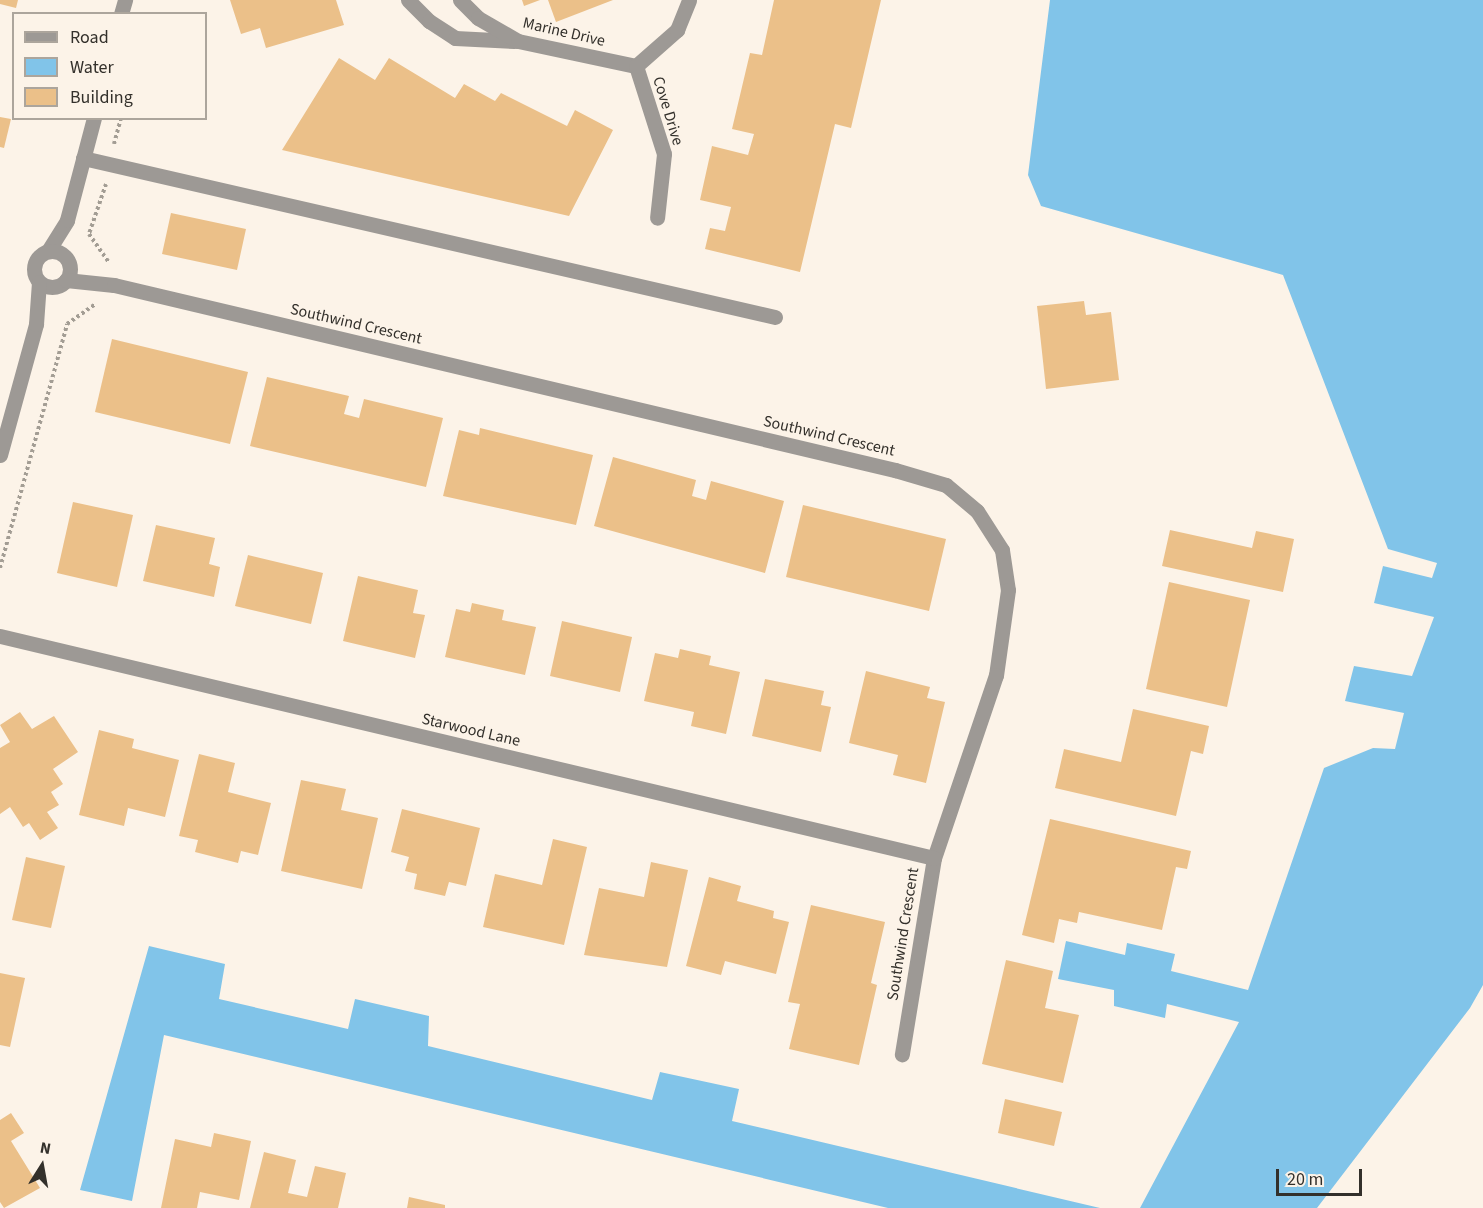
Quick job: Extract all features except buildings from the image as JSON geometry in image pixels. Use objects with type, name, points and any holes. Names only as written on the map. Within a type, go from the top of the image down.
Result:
[{"type":"street","points":[[408,0],[429,21],[455,38],[518,42]]},
{"type":"street","name":"Marine Drive","points":[[460,0],[478,18],[518,42],[636,66]]},
{"type":"street","name":"Cove Drive","points":[[657,218],[664,154],[636,66],[677,30],[689,0]]},
{"type":"street","points":[[36,324],[65,273],[67,220],[93,120]]},
{"type":"street","points":[[83,158],[776,317]]},
{"type":"street","points":[[0,455],[36,324],[39,282],[36,261],[48,251],[67,220]]},
{"type":"street","points":[[48,251],[65,273]]},
{"type":"street","points":[[39,282],[65,273]]},
{"type":"street","name":"Southwind Crescent","points":[[65,273],[946,485],[977,511],[1002,550],[1008,590],[996,675],[934,858],[902,1054]]},
{"type":"street","name":"Starwood Lane","points":[[0,636],[934,858]]},
{"type":"path","points":[[0,568],[67,324],[95,307],[107,283],[109,262],[89,234],[121,120]]},
{"type":"water","points":[[1050,0],[1483,0],[1483,985],[1470,1008],[1317,1208],[1140,1208],[1239,1022],[1167,1004],[1165,1018],[1114,1006],[1114,990],[1058,979],[1066,941],[1125,955],[1127,943],[1175,954],[1171,971],[1248,990],[1324,768],[1373,748],[1395,749],[1404,713],[1345,701],[1354,666],[1412,676],[1434,617],[1374,603],[1383,566],[1432,578],[1437,563],[1388,549],[1283,275],[1041,206],[1028,175]]},
{"type":"water","points":[[149,946],[225,964],[219,999],[348,1029],[355,999],[429,1016],[428,1046],[652,1100],[660,1072],[739,1089],[732,1121],[1100,1208],[888,1208],[164,1035],[132,1201],[80,1190]]}]
